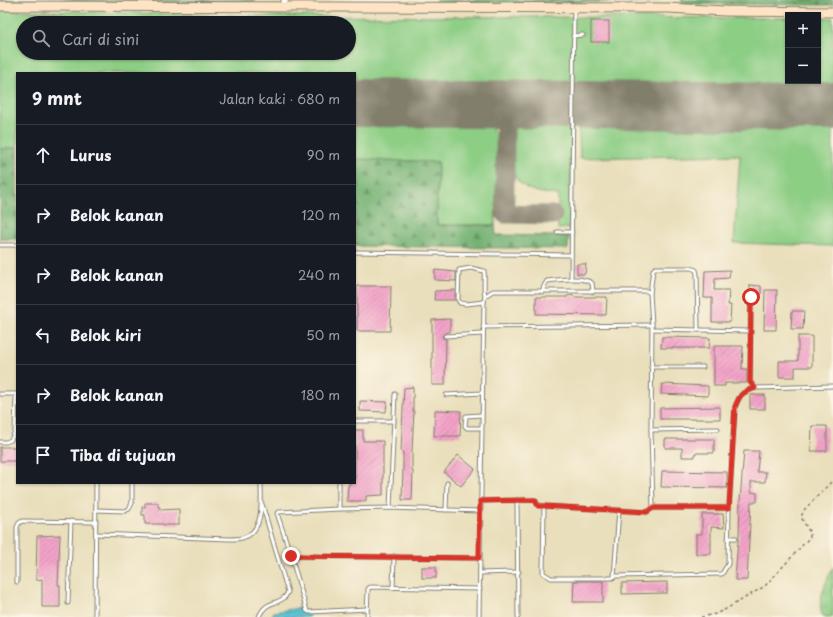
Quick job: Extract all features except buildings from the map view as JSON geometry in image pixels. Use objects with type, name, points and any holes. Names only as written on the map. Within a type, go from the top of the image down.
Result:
[{"type":"street","points":[[0,6],[284,3],[574,8],[668,4],[725,11],[833,12]]},
{"type":"lane","points":[[571,279],[574,8]]},
{"type":"lane","points":[[573,36],[583,35]]},
{"type":"lane","points":[[558,232],[572,232]]},
{"type":"lane","points":[[0,245],[16,245]]},
{"type":"lane","points":[[356,252],[571,255]]},
{"type":"lane","points":[[479,617],[481,415],[485,296],[483,289],[485,277],[484,271],[471,268],[459,270],[458,300],[460,303],[466,304],[484,302]]},
{"type":"lane","points":[[653,508],[651,430],[652,327],[650,293],[653,270],[655,268],[691,268],[696,270],[698,330]]},
{"type":"lane","points":[[542,292],[547,281],[571,279],[588,280],[592,283],[593,292]]},
{"type":"lane","points":[[485,296],[493,291],[647,291],[650,293]]},
{"type":"lane","points":[[751,297],[750,382],[755,388]]},
{"type":"lane","points":[[483,327],[652,327],[751,331]]},
{"type":"lane","points":[[445,336],[483,334]]},
{"type":"lane","points":[[651,367],[703,367]]},
{"type":"lane","points":[[544,506],[543,573],[551,578],[612,578],[615,576],[722,574],[728,564],[729,508],[735,407],[739,397],[744,391],[755,388],[833,386]]},
{"type":"lane","points":[[446,395],[482,393]]},
{"type":"lane","points":[[0,394],[16,394]]},
{"type":"lane","points":[[390,508],[395,394]]},
{"type":"lane","points":[[0,442],[11,440],[15,431],[16,412]]},
{"type":"lane","points":[[481,415],[466,416],[465,426],[467,428],[481,428]]},
{"type":"lane","points":[[356,421],[394,421]]},
{"type":"lane","points":[[651,430],[718,429]]},
{"type":"lane","points":[[446,510],[447,483]]},
{"type":"lane","points":[[95,617],[96,484]]},
{"type":"lane","points":[[96,510],[125,511],[129,509],[132,503],[132,484]]},
{"type":"lane","points":[[96,534],[229,539],[243,538],[255,530],[260,519],[261,484]]},
{"type":"lane","points":[[339,484],[339,509]]},
{"type":"lane","points":[[259,617],[266,606],[282,600],[286,597],[288,592],[261,500]]},
{"type":"lane","points":[[517,500],[518,617]]},
{"type":"lane","points":[[480,501],[535,500],[538,506],[647,512],[653,508],[729,508]]},
{"type":"lane","points":[[367,609],[307,611],[277,513],[339,509],[390,508],[480,511]]},
{"type":"lane","points":[[615,576],[619,510]]},
{"type":"lane","points":[[17,582],[17,528],[19,523],[22,521],[96,522]]},
{"type":"lane","points":[[68,603],[71,521]]},
{"type":"lane","points":[[728,538],[736,538]]},
{"type":"lane","points":[[291,556],[479,558]]},
{"type":"lane","points":[[393,588],[394,556]]},
{"type":"lane","points":[[480,573],[518,572]]},
{"type":"lane","points":[[367,617],[368,589],[370,588],[480,589]]},
{"type":"path","points":[[701,617],[715,614],[726,609],[765,586],[810,537],[810,533],[801,517],[804,510],[833,480]]},
{"type":"green space","points":[[0,0],[254,0],[255,2],[0,2]]},
{"type":"green space","points":[[436,0],[652,0],[650,2],[434,3]]},
{"type":"green space","points":[[681,0],[833,0],[833,5],[682,4]]},
{"type":"green space","points":[[0,10],[268,16],[16,16],[16,60],[356,60],[356,16],[785,18],[785,84],[821,84],[821,18],[833,18],[833,98],[356,94],[356,72],[16,72],[16,148],[0,149]]},
{"type":"green space","points":[[356,112],[476,113],[483,118],[498,138],[495,225],[437,225],[438,162],[356,159]]},
{"type":"green space","points":[[533,114],[572,114],[570,228],[558,229],[558,195],[528,189],[520,183],[513,171],[510,145],[514,130],[520,121]]},
{"type":"green space","points":[[578,114],[833,116],[833,246],[734,243],[740,155],[580,158]]},
{"type":"green space","points":[[16,148],[16,239],[0,239],[0,149]]},
{"type":"green space","points":[[356,159],[438,162],[437,225],[495,225],[496,235],[569,236],[568,249],[356,246]]},
{"type":"green space","points":[[833,567],[833,617],[823,617],[821,611],[821,598]]},
{"type":"water","points":[[300,608],[303,611],[308,612],[309,617],[273,617],[273,612]]},
{"type":"taxiway","points":[[505,105],[505,214],[553,215]]},
{"type":"runway","points":[[356,103],[833,107]]},
{"type":"route","points":[[291,556],[479,558],[480,501],[535,500],[538,506],[647,512],[653,508],[729,508],[735,407],[739,397],[744,391],[755,388],[750,382],[751,297]]}]
